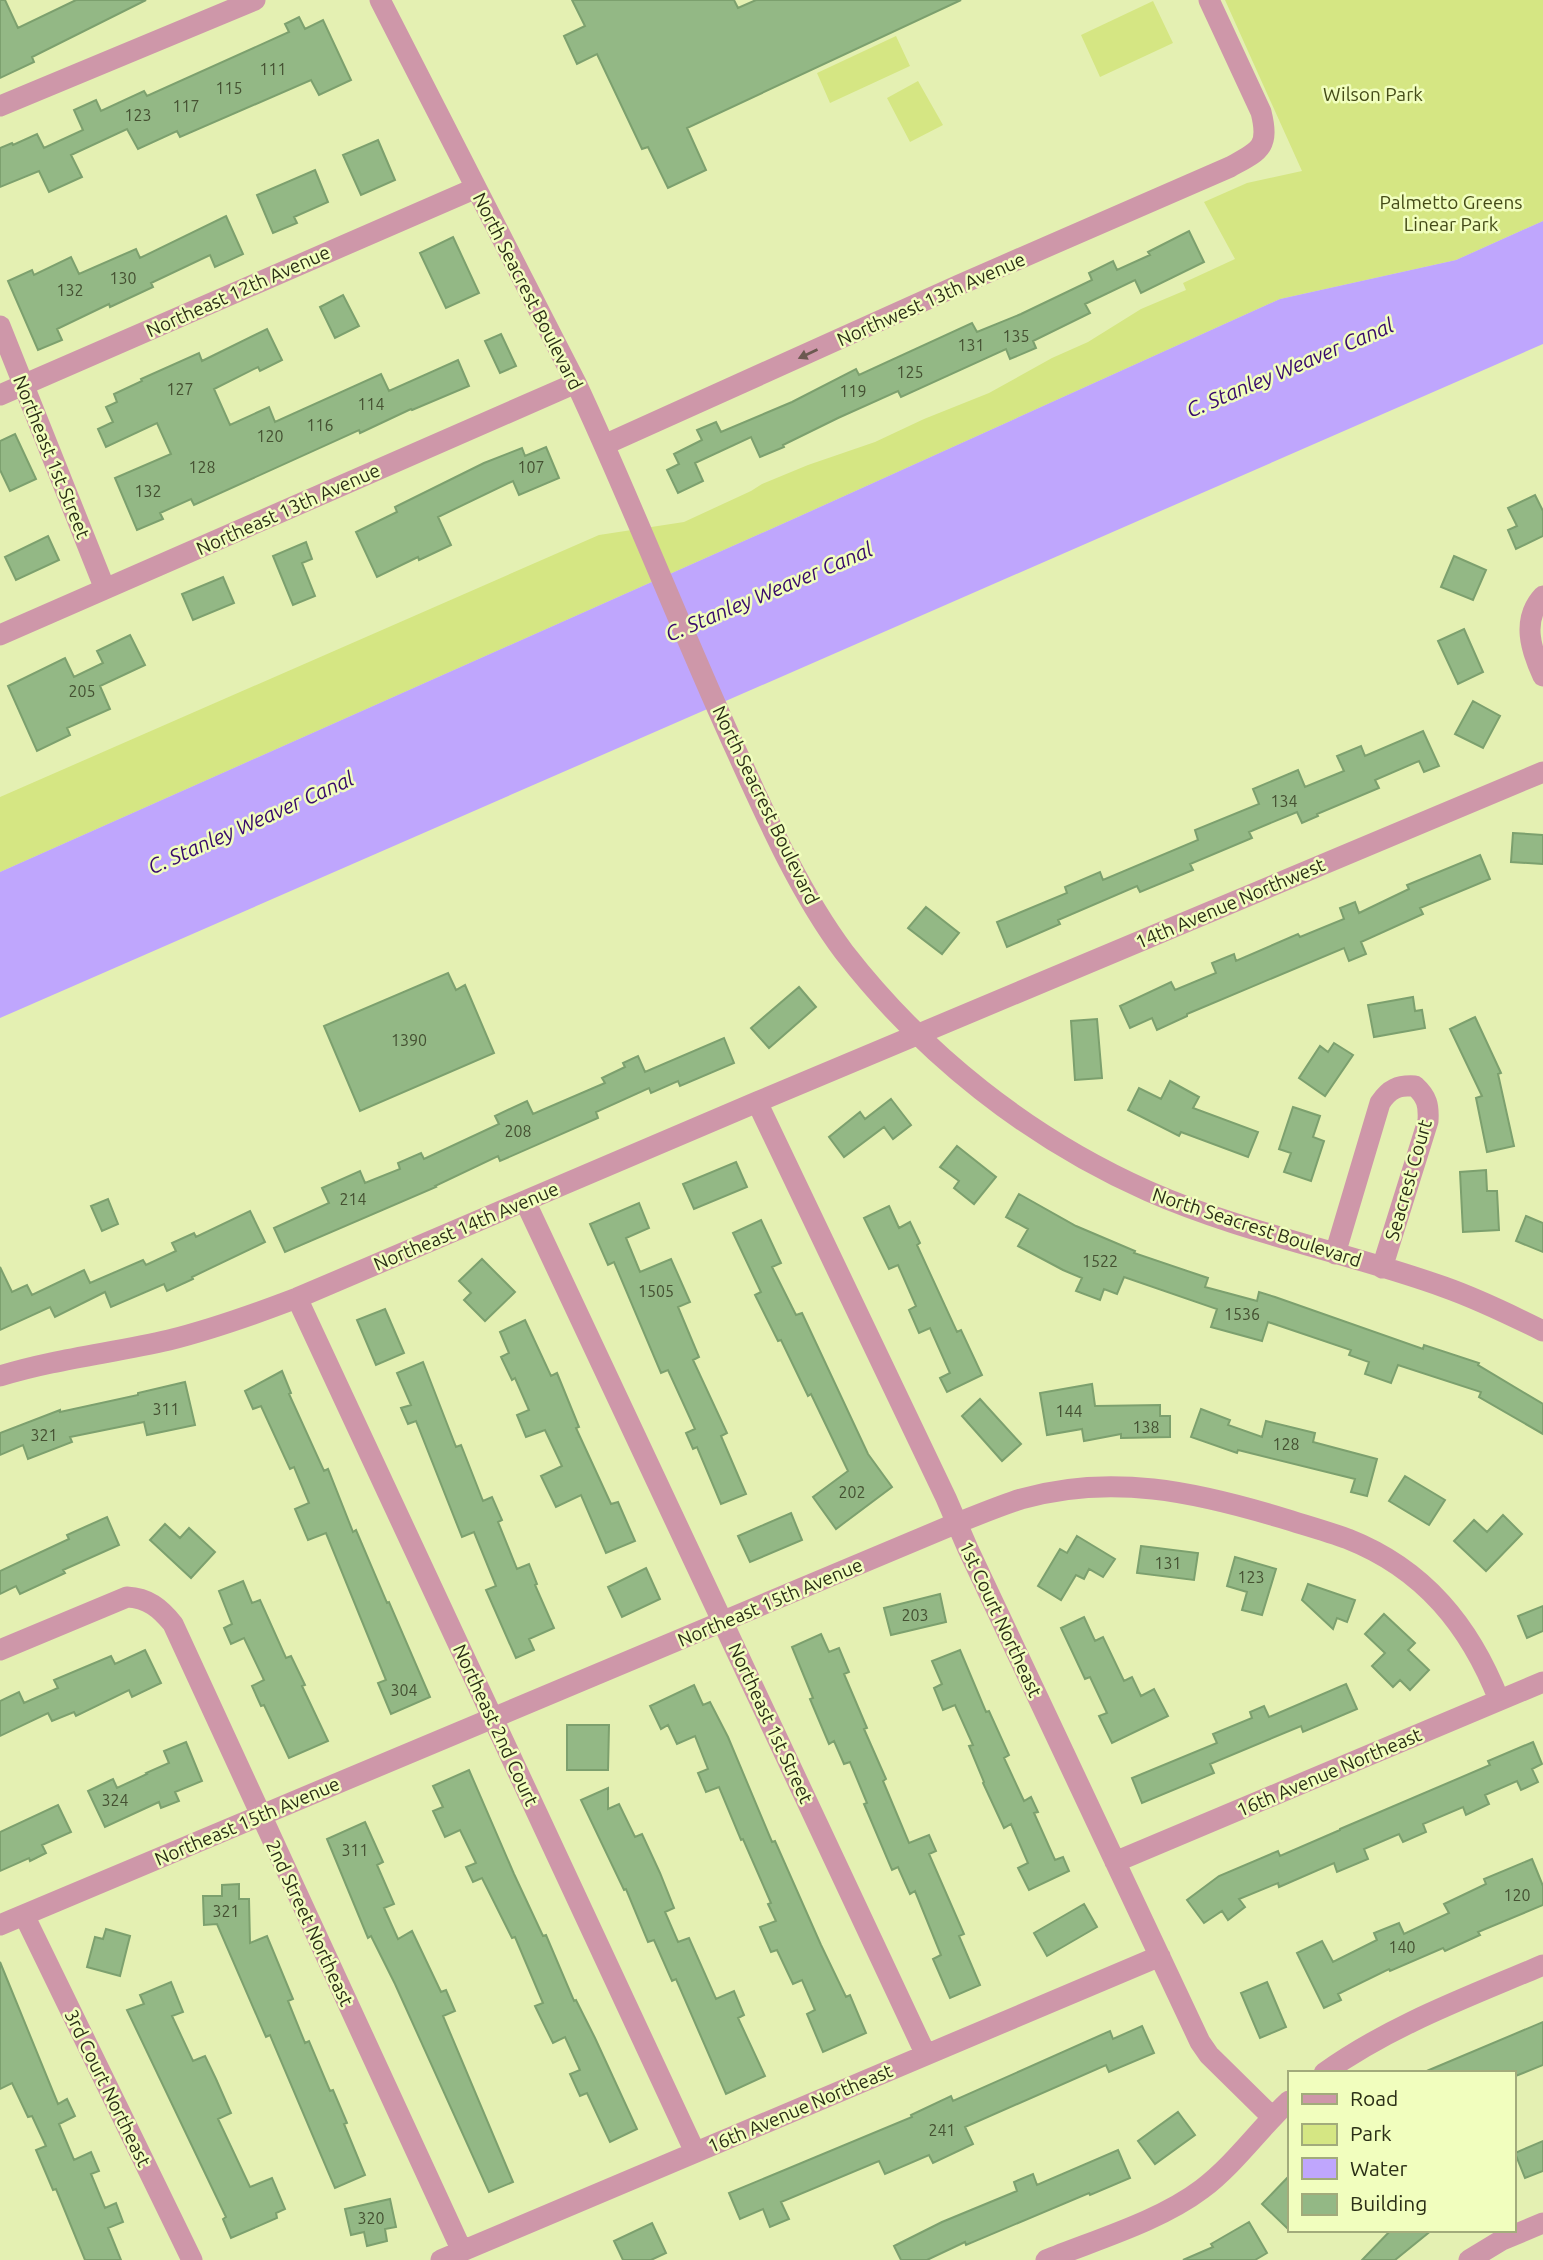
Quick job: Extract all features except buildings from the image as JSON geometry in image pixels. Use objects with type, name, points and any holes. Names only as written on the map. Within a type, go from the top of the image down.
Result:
[{"type":"street","points":[[0,106],[256,0]]},
{"type":"street","name":"North Seacrest Boulevard","points":[[380,0],[576,383],[719,712],[786,856],[843,950],[881,997],[917,1035],[993,1100],[1042,1135],[1095,1165],[1150,1192],[1206,1214],[1443,1287],[1500,1309],[1543,1331]]},
{"type":"street","name":"Northwest 13th Avenue","points":[[604,445],[959,285],[1230,167],[1256,153],[1262,141],[1264,127],[1261,112],[1209,0]]},
{"type":"street","name":"Northeast 12th Avenue","points":[[0,395],[476,188]]},
{"type":"street","name":"Northeast 1st Street","points":[[0,326],[105,589]]},
{"type":"street","name":"Northeast 13th Avenue","points":[[0,635],[576,383]]},
{"type":"street","points":[[1543,596],[1532,614],[1529,628],[1530,642],[1543,676]]},
{"type":"street","name":"14th Avenue Northwest","points":[[917,1035],[1543,772]]},
{"type":"street","name":"Northeast 14th Avenue","points":[[0,1376],[41,1365],[169,1340],[233,1322],[297,1298],[917,1035]]},
{"type":"street","name":"Seacrest Court","points":[[1335,1254],[1380,1103],[1388,1092],[1401,1085],[1415,1086],[1424,1094],[1429,1107],[1427,1121],[1382,1268]]},
{"type":"street","name":"1st Court Northeast","points":[[757,1102],[1200,2042],[1209,2055],[1272,2117]]},
{"type":"street","name":"Northeast 1st Street","points":[[525,1201],[926,2055]]},
{"type":"street","name":"Northeast 2nd Court","points":[[297,1298],[695,2152]]},
{"type":"street","name":"Northeast 15th Avenue","points":[[0,1925],[957,1523],[1023,1498],[1076,1489],[1119,1486],[1168,1489],[1215,1498],[1348,1539],[1380,1554],[1409,1573],[1436,1596],[1469,1637],[1499,1700]]},
{"type":"street","name":"2nd Street Northeast","points":[[0,1650],[119,1600],[138,1598],[151,1602],[173,1624],[462,2251]]},
{"type":"street","name":"16th Avenue Northeast","points":[[1115,1862],[1543,1682]]},
{"type":"street","name":"3rd Court Northeast","points":[[24,1915],[192,2260]]},
{"type":"street","name":"16th Avenue Northeast","points":[[441,2260],[1160,1956]]},
{"type":"street","points":[[1327,2071],[1355,2050],[1402,2025],[1543,1965]]},
{"type":"street","points":[[1046,2260],[1174,2207],[1202,2190],[1226,2169],[1288,2102]]},
{"type":"street","points":[[1469,2260],[1502,2240],[1543,2223]]},
{"type":"green space","name":"Palmetto Greens Linear Park","points":[[1225,0],[1543,0],[1543,221],[1456,260],[1280,299],[0,872],[0,797],[599,535],[684,522],[762,484],[875,442],[989,393],[1052,358],[1088,342],[1141,309],[1186,290],[1183,283],[1235,259],[1204,202],[1247,183],[1302,171]]},
{"type":"green space","points":[[1153,1],[1173,43],[1100,77],[1081,35]]},
{"type":"green space","points":[[896,36],[910,66],[830,103],[817,73]]},
{"type":"green space","points":[[918,81],[943,125],[910,142],[887,98]]},
{"type":"water","name":"C. Stanley Weaver Canal","points":[[1543,221],[1543,344],[0,1018],[0,872],[1280,299],[1456,260]]},
{"type":"park label","name":"Wilson Park","points":[[1373,94]]}]
